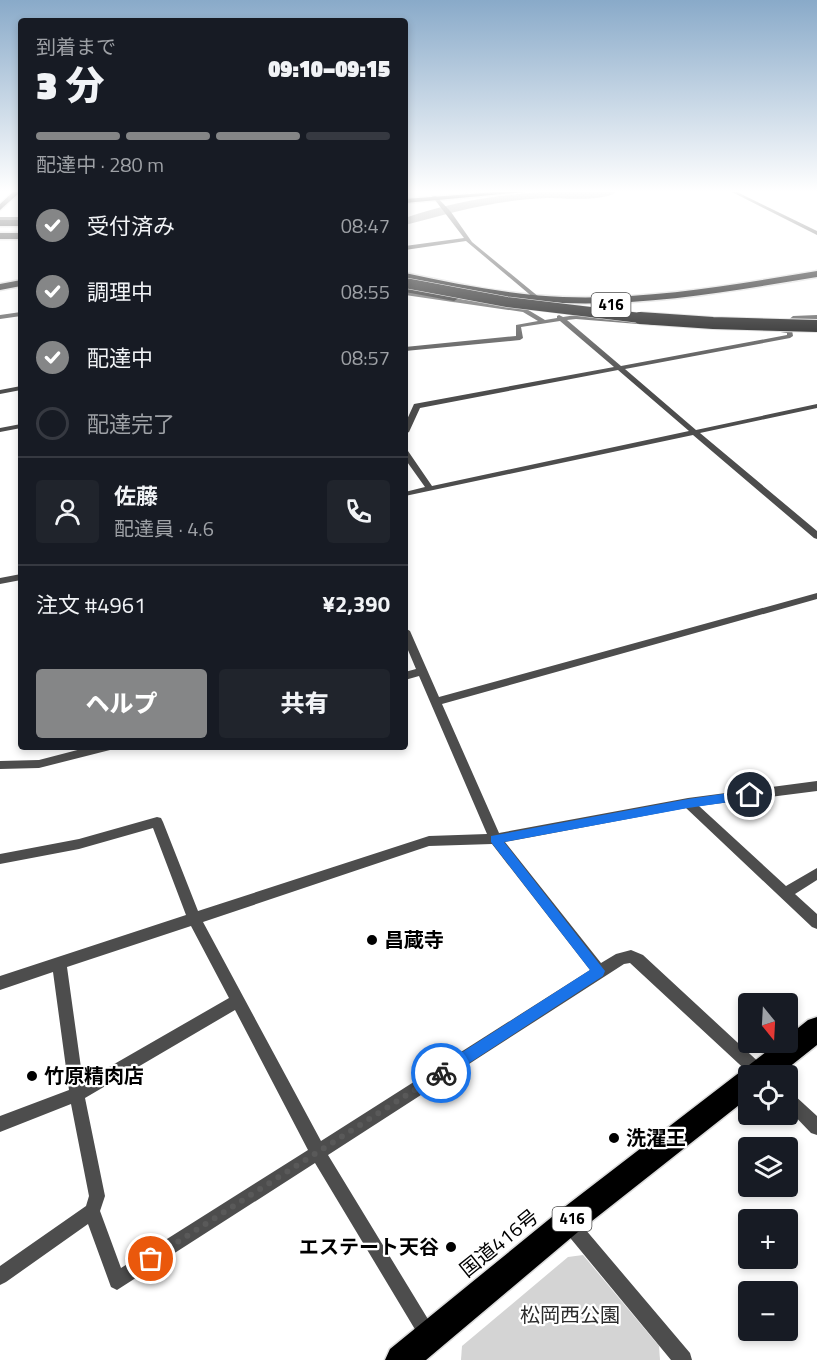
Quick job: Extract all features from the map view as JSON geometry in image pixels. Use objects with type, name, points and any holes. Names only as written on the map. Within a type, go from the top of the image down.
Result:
[{"type":"highway","name":"416","points":[[408,277],[542,302],[657,299],[817,274]]},
{"type":"highway","name":"416","points":[[408,291],[455,298],[542,302],[670,302],[817,279]]},
{"type":"highway","points":[[408,285],[510,303],[600,315],[715,324],[817,326]]},
{"type":"highway","name":"国道416号","points":[[772,1065],[817,1029]]},
{"type":"highway","name":"国道416号","points":[[401,1360],[568,1222],[738,1092]]},
{"type":"main road","points":[[0,287],[18,284]]},
{"type":"street","points":[[486,255],[817,536]]},
{"type":"street","points":[[408,291],[525,310],[544,322]]},
{"type":"street","points":[[0,317],[18,314]]},
{"type":"street","points":[[408,349],[520,338],[518,326],[576,317],[692,327],[790,327]]},
{"type":"street","points":[[408,426],[417,406],[790,336],[790,327],[794,318],[817,317]]},
{"type":"street","points":[[0,392],[18,389]]},
{"type":"street","points":[[408,493],[817,406]]},
{"type":"street","points":[[0,430],[18,427]]},
{"type":"street","points":[[408,457],[430,489]]},
{"type":"street","points":[[0,581],[18,578]]},
{"type":"street","points":[[435,702],[817,596]]},
{"type":"street","points":[[408,639],[495,839],[599,971]]},
{"type":"street","points":[[408,675],[421,672]]},
{"type":"street","points":[[0,765],[39,764],[94,750]]},
{"type":"street","points":[[0,982],[429,841],[495,839],[688,804],[816,788]]},
{"type":"street","points":[[688,804],[817,923]]},
{"type":"street","points":[[0,859],[90,842],[156,822],[194,918],[318,1153],[428,1336]]},
{"type":"street","points":[[786,893],[817,873]]},
{"type":"street","points":[[92,1211],[117,1281],[621,958],[631,956],[638,960],[745,1065]]},
{"type":"street","points":[[0,1276],[92,1211],[97,1196],[77,1094],[59,963]]},
{"type":"street","points":[[0,1124],[77,1094],[238,1000]]},
{"type":"street","points":[[798,1109],[817,1127]]},
{"type":"street","points":[[568,1222],[677,1358]]},
{"type":"green space","name":"松岡西公園","points":[[583,1255],[659,1346],[660,1360],[461,1360],[462,1346],[568,1257]]},
{"type":"way so far","points":[[151,1259],[441,1073]]},
{"type":"place","name":"昌蔵寺","points":[[372,940]]},
{"type":"place","name":"竹原精肉店","points":[[32,1076]]},
{"type":"place","name":"洗濯王","points":[[614,1138]]},
{"type":"place","name":"エステート天谷","points":[[451,1247]]},
{"type":"route","points":[[441,1073],[599,971],[495,839],[750,795]]}]
